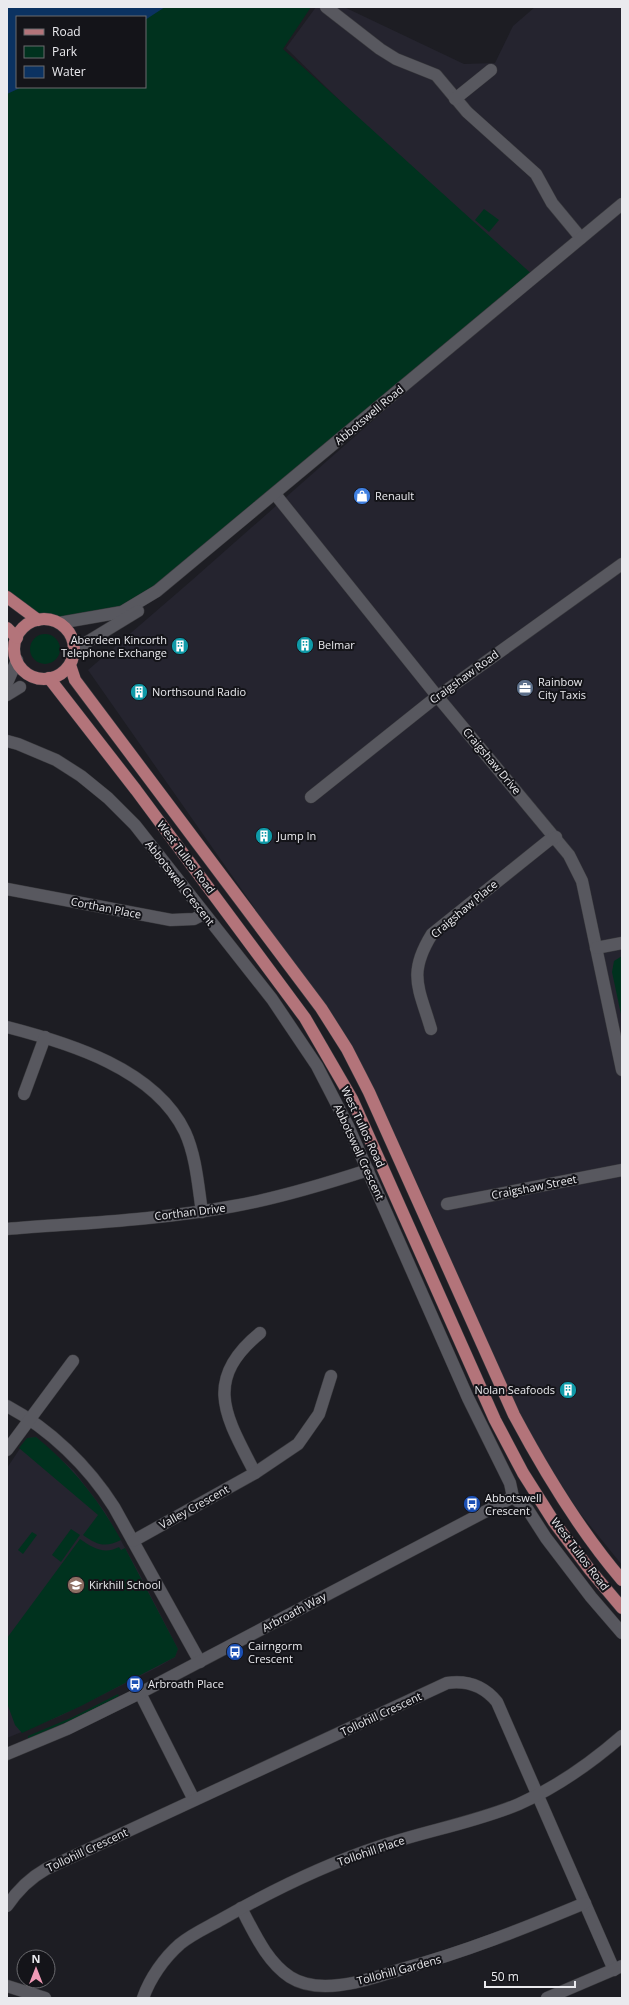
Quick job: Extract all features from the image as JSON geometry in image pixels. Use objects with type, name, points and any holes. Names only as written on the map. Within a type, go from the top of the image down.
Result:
[{"type":"main road","points":[[7,597],[38,620]]},
{"type":"main road","points":[[38,620],[48,620],[59,623],[70,634],[74,650],[70,664],[58,676],[43,678],[31,675],[24,670],[17,660],[15,653],[17,638],[29,623],[38,620]]},
{"type":"main road","points":[[7,628],[17,638]]},
{"type":"main road","name":"West Tullos Road","points":[[70,664],[75,680],[321,1008],[347,1049],[372,1098],[514,1416],[541,1466],[572,1514],[622,1580]]},
{"type":"main road","name":"West Tullos Road","points":[[49,678],[140,796],[305,1018],[352,1099],[495,1420],[523,1473],[554,1522],[590,1570],[622,1608]]},
{"type":"street","points":[[326,7],[380,49],[396,58],[436,75],[455,99],[503,146],[536,174],[552,203],[581,238]]},
{"type":"street","points":[[455,99],[491,70]]},
{"type":"street","name":"Abbotswell Road","points":[[157,591],[622,204]]},
{"type":"street","name":"Craigshaw Drive","points":[[275,494],[569,855],[582,881],[622,1070]]},
{"type":"street","name":"Craigshaw Road","points":[[311,797],[438,696],[622,564]]},
{"type":"street","points":[[59,623],[122,612],[157,591]]},
{"type":"street","points":[[74,650],[135,613],[147,604],[157,591]]},
{"type":"street","points":[[7,684],[17,660]]},
{"type":"street","points":[[7,695],[20,687]]},
{"type":"street","name":"Abbotswell Crescent","points":[[7,741],[56,760],[81,776],[135,825],[272,999],[317,1066],[368,1170],[468,1398],[510,1483],[513,1497]]},
{"type":"street","name":"Craigshaw Place","points":[[431,1029],[417,980],[417,968],[424,948],[432,934],[548,841],[556,838]]},
{"type":"street","name":"Corthan Place","points":[[7,889],[171,920],[194,919],[204,914]]},
{"type":"street","points":[[596,948],[622,943]]},
{"type":"street","points":[[7,1027],[45,1037],[97,1057],[144,1083],[168,1106],[184,1130],[193,1154],[202,1212]]},
{"type":"street","points":[[24,1094],[45,1037]]},
{"type":"street","name":"Corthan Drive","points":[[7,1229],[202,1212],[235,1206],[318,1185],[368,1170]]},
{"type":"street","name":"Craigshaw Street","points":[[447,1204],[622,1170]]},
{"type":"street","points":[[255,1473],[229,1421],[224,1405],[225,1388],[234,1360],[246,1345],[260,1333]]},
{"type":"street","points":[[7,1450],[73,1361]]},
{"type":"street","name":"Valley Crescent","points":[[133,1541],[255,1473],[298,1444],[319,1414],[331,1376]]},
{"type":"street","points":[[7,1406],[29,1420],[70,1453],[87,1471],[111,1502],[200,1662]]},
{"type":"street","points":[[513,1497],[528,1510],[591,1597],[622,1633]]},
{"type":"street","name":"Arbroath Way","points":[[7,1754],[68,1729],[200,1662],[513,1497]]},
{"type":"street","name":"Tollohill Crescent","points":[[7,1906],[16,1893],[44,1870],[447,1683],[457,1682],[478,1685],[486,1690],[497,1702],[585,1903],[618,1968]]},
{"type":"street","points":[[140,1692],[194,1800]]},
{"type":"street","name":"Tollohill Place","points":[[143,1998],[147,1986],[180,1944],[240,1908],[314,1872],[378,1847],[478,1818],[520,1804],[561,1783],[602,1753],[622,1736]]},
{"type":"street","name":"Tollohill Gardens","points":[[240,1908],[266,1952],[277,1966],[290,1978],[319,1986],[340,1985],[368,1979],[438,1959],[473,1948],[585,1903]]},
{"type":"street","points":[[548,1998],[618,1968]]},
{"type":"street","points":[[7,1986],[45,1998]]},
{"type":"shaded area","points":[[316,7],[344,7],[464,64],[495,63],[513,26],[535,7],[622,7],[622,1565],[579,1512],[537,1447],[485,1343],[436,1225],[376,1093],[321,1003],[88,670],[532,280],[517,261],[412,171],[286,48]]},
{"type":"shaded area","name":"Kirkhill School","points":[[36,1437],[74,1471],[105,1512],[139,1573],[178,1649],[175,1657],[158,1667],[60,1716],[7,1738],[7,1468],[27,1438]]},
{"type":"green space","points":[[162,7],[311,7],[283,49],[535,277],[138,603],[54,621],[38,620],[7,597],[7,89],[16,87],[146,88],[146,16]]},
{"type":"green space","points":[[484,209],[499,220],[489,232],[475,220]]},
{"type":"green space","points":[[45,634],[56,638],[60,649],[56,660],[45,664],[34,660],[30,649],[34,638]]},
{"type":"green space","points":[[622,956],[622,1019],[612,972],[614,961]]},
{"type":"green space","points":[[36,1437],[49,1448],[84,1484],[104,1511],[121,1540],[106,1545],[97,1543],[83,1535],[98,1515],[19,1448],[27,1438]]},
{"type":"green space","points":[[71,1529],[80,1535],[61,1562],[52,1555]]},
{"type":"green space","points":[[32,1532],[37,1535],[23,1554],[18,1550]]},
{"type":"green space","name":"Kirkhill School","points":[[80,1539],[94,1548],[103,1550],[119,1547],[121,1550],[125,1548],[178,1649],[175,1657],[81,1706],[22,1733],[15,1725],[7,1703],[7,1638]]},
{"type":"green space","points":[[118,1694],[119,1696],[74,1719],[28,1739],[28,1736],[73,1717]]},
{"type":"water","points":[[7,7],[165,7],[146,19],[146,16],[16,16],[16,88],[20,88],[7,94]]},
{"type":"place","name":"Renault","points":[[362,496]]},
{"type":"place","name":"Belmar","points":[[305,645]]},
{"type":"place","name":"Aberdeen Kincorth Telephone Exchange","points":[[180,646]]},
{"type":"place","name":"Rainbow City Taxis","points":[[525,688]]},
{"type":"place","name":"Northsound Radio","points":[[139,692]]},
{"type":"place","name":"Jump In","points":[[264,836]]},
{"type":"place","name":"Nolan Seafoods","points":[[568,1390]]},
{"type":"place","name":"Abbotswell Crescent","points":[[472,1504]]},
{"type":"place","name":"Kirkhill School","points":[[76,1585]]},
{"type":"place","name":"Cairngorm Crescent","points":[[235,1652]]},
{"type":"place","name":"Arbroath Place","points":[[135,1684]]}]
